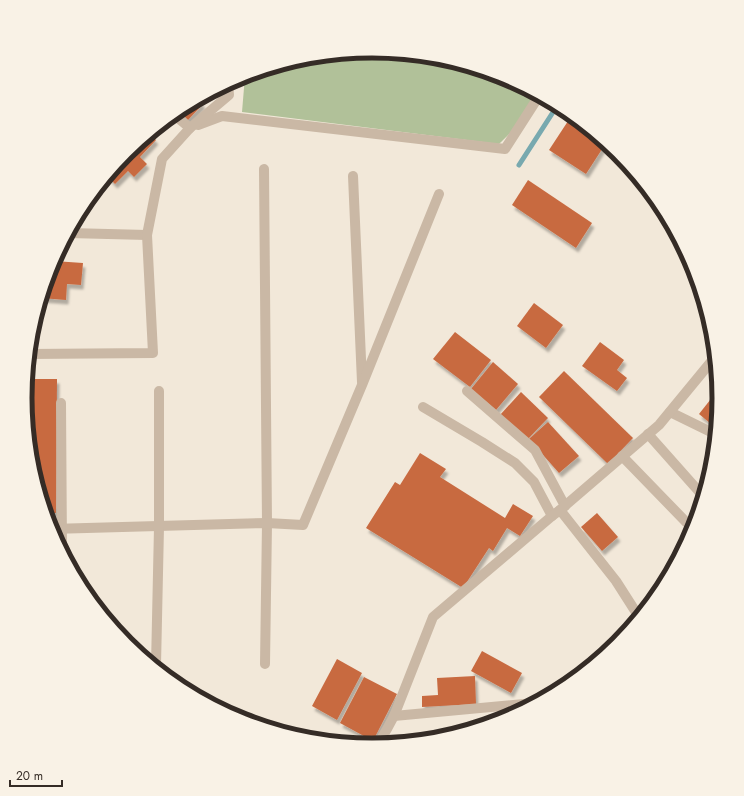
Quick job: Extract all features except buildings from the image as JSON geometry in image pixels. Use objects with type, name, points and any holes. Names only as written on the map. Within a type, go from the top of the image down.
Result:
[{"type":"street","points":[[35,354],[153,353],[147,235],[162,159],[190,128],[229,95],[229,90]]},
{"type":"street","points":[[190,128],[222,116],[506,149],[536,101]]},
{"type":"street","points":[[178,118],[190,128]]},
{"type":"street","points":[[264,169],[267,523],[265,664]]},
{"type":"street","points":[[353,176],[362,385]]},
{"type":"street","points":[[58,529],[267,523],[303,525],[362,385],[438,194]]},
{"type":"street","points":[[75,233],[147,235]]},
{"type":"street","points":[[382,738],[394,716],[434,617],[659,425],[710,363]]},
{"type":"street","points":[[156,661],[159,527],[159,391]]},
{"type":"street","points":[[468,391],[535,450],[563,508],[616,581],[636,612]]},
{"type":"street","points":[[61,403],[62,537]]},
{"type":"street","points":[[423,407],[515,463],[534,482],[552,516]]},
{"type":"street","points":[[670,412],[710,431]]},
{"type":"street","points":[[648,434],[699,491]]},
{"type":"street","points":[[622,456],[688,523]]},
{"type":"street","points":[[394,716],[519,704]]},
{"type":"green space","points":[[372,58],[416,61],[460,70],[502,84],[541,103],[499,144],[242,112],[244,83],[263,76],[306,65],[328,61]]},
{"type":"waterway","points":[[519,165],[554,111]]}]
